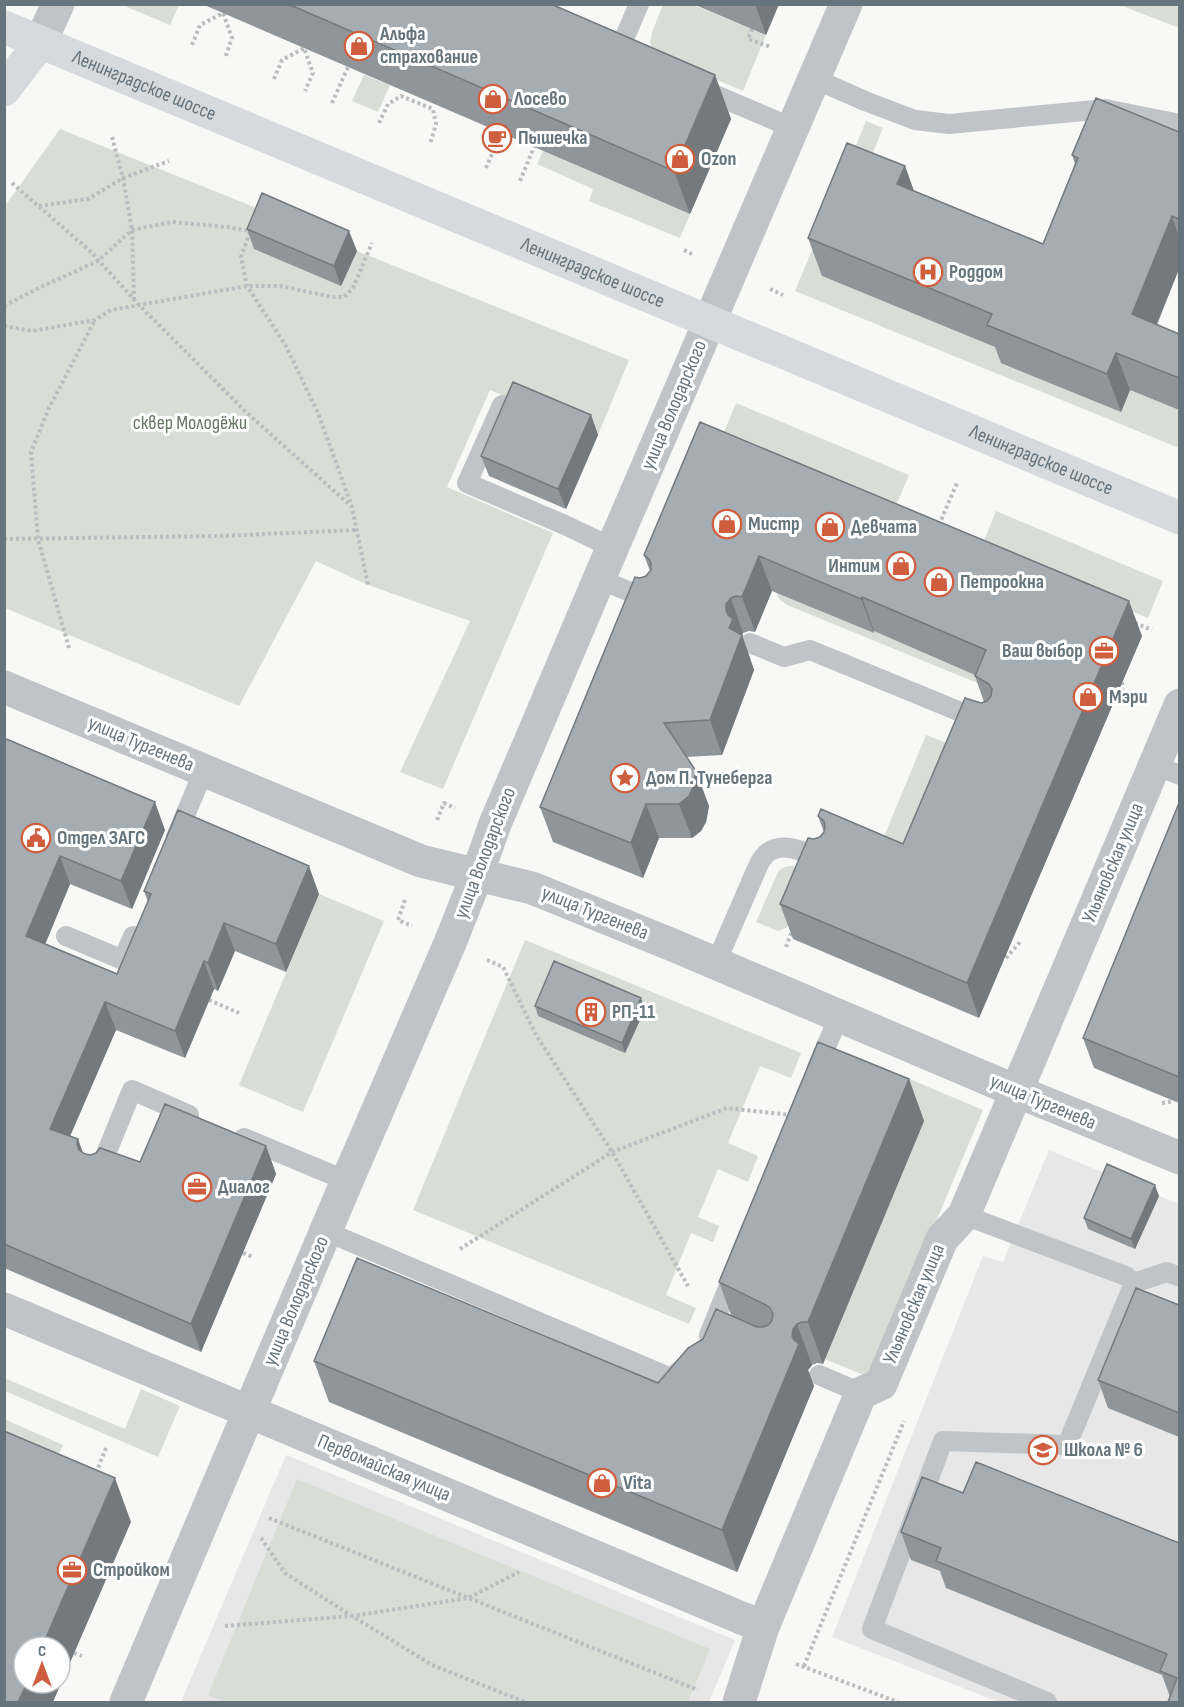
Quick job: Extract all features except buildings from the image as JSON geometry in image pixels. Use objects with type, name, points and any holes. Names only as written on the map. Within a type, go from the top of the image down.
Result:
[{"type":"main road","name":"Ленинградское шоссе","points":[[4,27],[1179,518]]},
{"type":"main road","points":[[4,90],[40,43]]},
{"type":"street","points":[[40,43],[58,4]]},
{"type":"street","name":"улица Володарского","points":[[126,1702],[325,1231],[450,943],[495,824],[846,4]]},
{"type":"street","name":"улица Тургенева","points":[[4,687],[421,861],[532,888],[1179,1158]]},
{"type":"street","name":"Ульяновская улица","points":[[746,1700],[763,1627],[861,1393],[880,1384],[942,1239],[964,1215],[1016,1091],[1167,770],[1179,705]]},
{"type":"street","name":"Первомайская улица","points":[[4,1309],[763,1627]]},
{"type":"lane","points":[[618,53],[639,4]]},
{"type":"lane","points":[[598,45],[639,62]]},
{"type":"lane","points":[[815,79],[915,120],[938,123],[949,124],[1106,109],[1179,124]]},
{"type":"lane","points":[[681,80],[793,128]]},
{"type":"lane","points":[[502,405],[467,483],[613,548]]},
{"type":"lane","points":[[599,579],[652,601]]},
{"type":"lane","points":[[750,643],[784,657],[810,650],[993,726]]},
{"type":"lane","points":[[168,856],[204,770]]},
{"type":"lane","points":[[716,963],[758,866],[766,853],[779,848],[791,848],[826,862]]},
{"type":"lane","points":[[66,936],[123,960],[140,920]]},
{"type":"lane","points":[[798,1116],[839,1016]]},
{"type":"lane","points":[[99,1171],[132,1090],[206,1123]]},
{"type":"lane","points":[[229,1132],[347,1180]]},
{"type":"lane","points":[[964,1215],[1126,1276],[1134,1283]]},
{"type":"lane","points":[[325,1231],[671,1378],[699,1354],[742,1253]]},
{"type":"lane","points":[[1047,1702],[872,1629],[943,1441],[1067,1444],[1134,1283],[1167,1272],[1179,1277]]},
{"type":"lane","points":[[712,1328],[733,1338]]},
{"type":"lane","points":[[819,1375],[861,1393]]},
{"type":"path","points":[[192,45],[200,25],[223,13],[232,38],[225,58]]},
{"type":"path","points":[[752,29],[748,39],[771,47]]},
{"type":"path","points":[[273,79],[282,60],[304,48],[313,73],[305,91]]},
{"type":"path","points":[[332,103],[348,67]]},
{"type":"path","points":[[379,123],[388,104],[401,96],[429,105],[433,109],[436,124],[430,144]]},
{"type":"path","points":[[486,168],[501,133]]},
{"type":"path","points":[[112,137],[123,178],[132,230],[134,300]]},
{"type":"path","points":[[520,181],[534,147]]},
{"type":"path","points":[[38,206],[88,199],[123,178],[169,161]]},
{"type":"path","points":[[12,183],[90,252],[134,300],[246,412],[352,507]]},
{"type":"path","points":[[4,306],[98,261],[132,230],[172,222],[250,231],[241,257],[247,286],[286,346],[318,412],[352,507],[368,585]]},
{"type":"path","points":[[4,326],[32,331],[95,320],[111,310],[247,286],[280,286],[332,297],[344,297],[353,288],[372,243]]},
{"type":"path","points":[[69,648],[38,539],[32,452],[49,408],[95,320]]},
{"type":"path","points":[[937,530],[957,483]]},
{"type":"path","points":[[4,539],[219,536],[357,530]]},
{"type":"path","points":[[1130,621],[1152,630]]},
{"type":"path","points":[[1122,682],[1123,699]]},
{"type":"path","points":[[785,947],[797,918]]},
{"type":"path","points":[[1006,958],[1020,942]]},
{"type":"path","points":[[502,967],[536,1035],[612,1152],[712,1328]]},
{"type":"path","points":[[209,1000],[238,1013]]},
{"type":"path","points":[[423,1273],[612,1152],[727,1108],[798,1116]]},
{"type":"path","points":[[243,1253],[253,1257]]},
{"type":"path","points":[[804,1666],[908,1411]]},
{"type":"path","points":[[94,1477],[106,1448]]},
{"type":"path","points":[[269,1518],[703,1692],[746,1700]]},
{"type":"path","points":[[261,1538],[285,1573],[352,1616],[432,1665],[525,1702]]},
{"type":"path","points":[[225,1626],[352,1616],[468,1598],[520,1571]]},
{"type":"path","points":[[74,1653],[82,1656]]},
{"type":"shaded area","name":"Школа № 6","points":[[1049,1150],[1179,1204],[1179,1702],[999,1702],[832,1637],[983,1256],[1003,1262]]},
{"type":"shaded area","points":[[286,1455],[735,1640],[709,1702],[181,1702]]},
{"type":"green space","points":[[128,4],[179,5],[170,25],[127,7]]},
{"type":"green space","points":[[663,5],[693,5],[766,35],[743,91],[654,53],[650,43],[652,32]]},
{"type":"green space","points":[[1120,5],[1179,5],[1179,28]]},
{"type":"green space","points":[[364,75],[390,85],[378,112],[352,101]]},
{"type":"green space","points":[[866,121],[883,128],[822,276],[1006,351],[1121,412],[1130,390],[1179,410],[1179,448],[795,291]]},
{"type":"green space","name":"сквер Молодёжи","points":[[60,129],[269,213],[341,286],[357,251],[629,360],[598,435],[490,390],[447,487],[553,533],[443,789],[400,772],[470,621],[368,585],[316,561],[239,706],[5,608],[5,206]]},
{"type":"green space","points":[[543,151],[690,214],[680,238],[589,201],[593,189],[537,164]]},
{"type":"green space","points":[[736,403],[909,475],[893,513],[720,442]]},
{"type":"green space","points":[[996,511],[1163,581],[1148,618],[981,548]]},
{"type":"green space","points":[[775,589],[880,618],[1014,698],[787,605],[779,599]]},
{"type":"green space","points":[[926,735],[970,752],[915,878],[874,861]]},
{"type":"green space","points":[[789,866],[811,872],[788,927],[778,931],[756,922],[778,872]]},
{"type":"green space","points":[[319,894],[384,921],[303,1112],[239,1085]]},
{"type":"green space","points":[[525,940],[801,1053],[791,1078],[760,1066],[728,1143],[758,1156],[748,1182],[718,1169],[698,1217],[719,1226],[713,1242],[691,1233],[666,1295],[696,1308],[689,1324],[413,1210]]},
{"type":"green space","points":[[846,1052],[983,1110],[873,1371],[861,1374],[825,1359],[924,1121],[833,1083]]},
{"type":"green space","points":[[4,1378],[125,1429],[141,1389],[180,1406],[158,1457],[5,1391]]},
{"type":"green space","points":[[4,1419],[63,1445],[57,1459],[5,1437]]},
{"type":"green space","points":[[297,1479],[710,1649],[688,1702],[226,1702],[208,1695]]},
{"type":"place","name":"Альфа страхование","points":[[359,46]]},
{"type":"place","name":"Лосево","points":[[493,99]]},
{"type":"place","name":"Пышечка","points":[[497,138]]},
{"type":"place","name":"Ozon","points":[[680,159]]},
{"type":"place","name":"Роддом","points":[[928,272]]},
{"type":"place","name":"Мистр","points":[[727,524]]},
{"type":"place","name":"Девчата","points":[[830,527]]},
{"type":"place","name":"Интим","points":[[901,566]]},
{"type":"place","name":"Петроокна","points":[[939,582]]},
{"type":"place","name":"Ваш выбор","points":[[1104,651]]},
{"type":"place","name":"Мэри","points":[[1088,697]]},
{"type":"place","name":"Дом П. Тунеберга","points":[[625,778]]},
{"type":"place","name":"Отдел ЗАГС","points":[[36,838]]},
{"type":"place","name":"РП-11","points":[[591,1012]]},
{"type":"place","name":"Диалог","points":[[197,1187]]},
{"type":"place","name":"Школа № 6","points":[[1043,1450]]},
{"type":"place","name":"Vita","points":[[602,1483]]},
{"type":"place","name":"Стройком","points":[[72,1570]]}]
